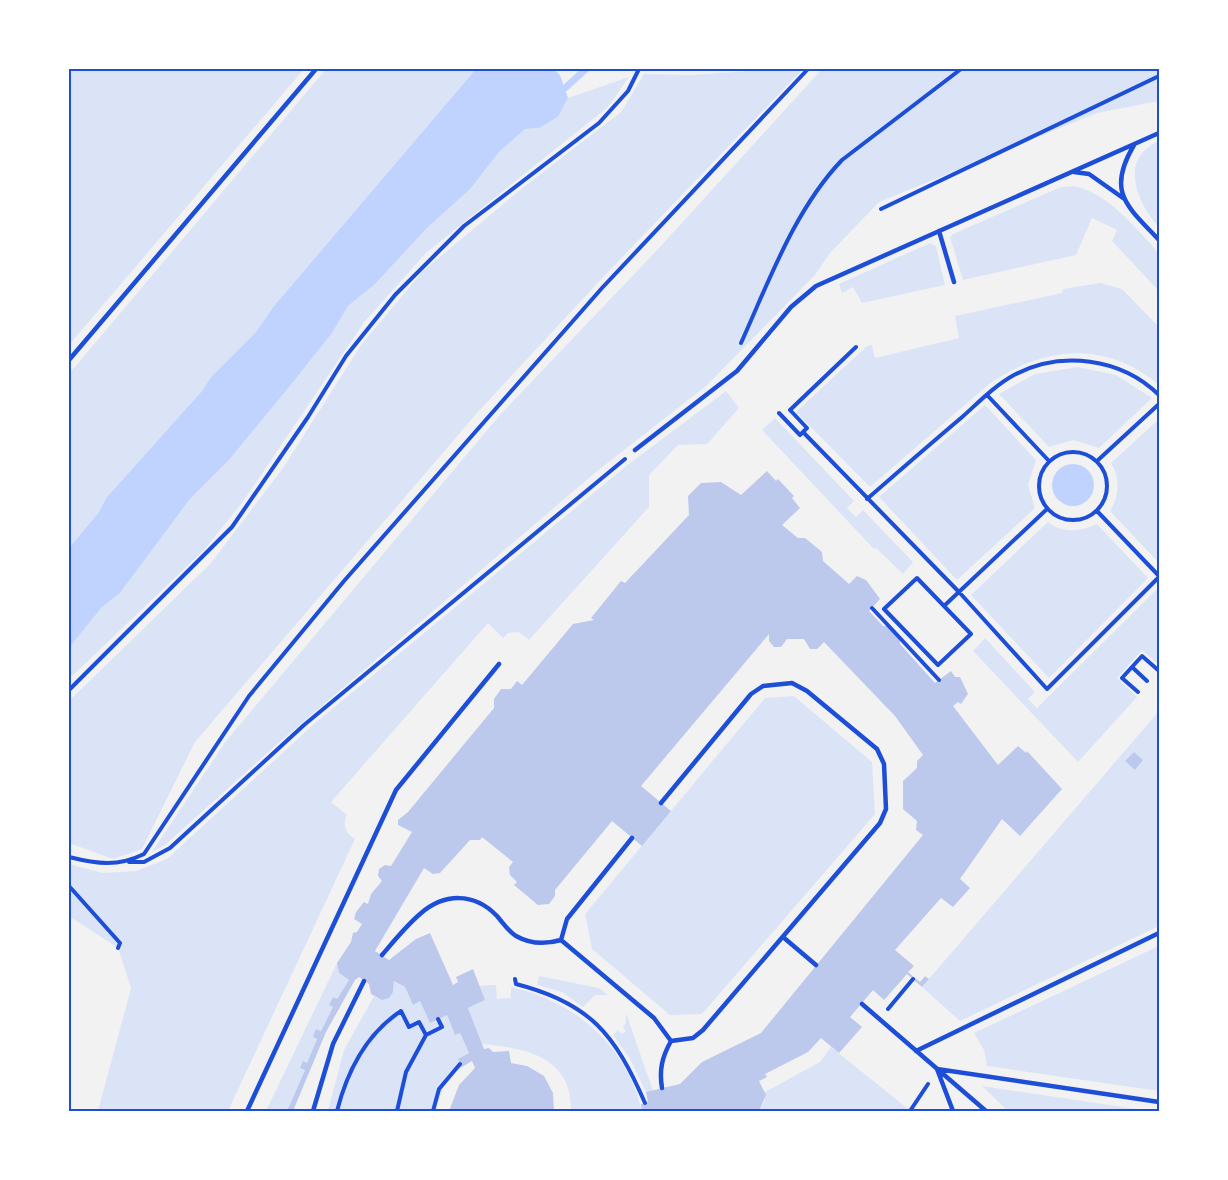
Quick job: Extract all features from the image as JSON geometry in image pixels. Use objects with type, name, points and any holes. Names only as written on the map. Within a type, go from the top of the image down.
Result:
[{"type":"lane","points":[[69,360],[316,69]]},
{"type":"lane","points":[[635,450],[733,375],[755,353],[791,307],[816,286],[1159,133]]},
{"type":"lane","points":[[1123,198],[1122,165],[1134,145]]},
{"type":"lane","points":[[1073,172],[1089,174],[1123,198],[1159,240]]},
{"type":"lane","points":[[939,231],[954,282]]},
{"type":"lane","points":[[247,1111],[396,790],[499,664]]},
{"type":"lane","points":[[661,803],[751,694],[763,686],[792,683],[807,691],[877,749],[884,764],[886,809],[880,823],[703,1030],[693,1038],[671,1041]]},
{"type":"lane","points":[[561,940],[562,930],[570,914],[632,838]]},
{"type":"lane","points":[[382,955],[420,914],[447,898],[472,899],[484,905],[516,935],[525,940],[550,943],[561,940]]},
{"type":"lane","points":[[916,1051],[1159,933]]},
{"type":"lane","points":[[783,937],[816,965]]},
{"type":"lane","points":[[561,940],[654,1018],[671,1041]]},
{"type":"lane","points":[[313,1111],[333,1044],[364,981]]},
{"type":"lane","points":[[862,1004],[986,1111]]},
{"type":"lane","points":[[662,1088],[660,1075],[663,1055],[671,1041]]},
{"type":"lane","points":[[937,1069],[1159,1102]]},
{"type":"lane","points":[[937,1069],[953,1111]]},
{"type":"path","points":[[69,690],[232,527],[308,417],[346,356],[402,287],[465,226],[599,123],[628,91],[639,69]]},
{"type":"path","points":[[128,862],[144,854],[152,844],[249,696],[344,580],[602,288],[808,69]]},
{"type":"path","points":[[733,375],[732,368],[738,350],[770,280],[815,193],[827,176],[842,160],[962,69]]},
{"type":"path","points":[[881,209],[1159,76]]},
{"type":"path","points":[[779,413],[800,435],[807,428],[790,410],[856,347]]},
{"type":"path","points":[[867,499],[987,395],[1014,375],[1048,362],[1090,361],[1114,367],[1140,380],[1159,395]]},
{"type":"path","points":[[987,395],[1049,461]]},
{"type":"path","points":[[1097,461],[1159,404]]},
{"type":"path","points":[[803,432],[959,592],[1047,689],[1159,576],[1097,511]]},
{"type":"path","points":[[69,857],[102,865],[144,861],[158,857],[304,725],[635,450]]},
{"type":"path","points":[[1068,452],[1078,452],[1097,461],[1107,478],[1108,487],[1106,496],[1097,511],[1076,520],[1056,516],[1047,509],[1039,490],[1040,480],[1049,461],[1068,452]]},
{"type":"path","points":[[944,606],[1047,509]]},
{"type":"path","points":[[917,578],[971,634],[938,665],[910,636],[884,609],[917,578]]},
{"type":"path","points":[[872,608],[939,680]]},
{"type":"path","points":[[904,642],[910,636]]},
{"type":"path","points":[[1138,692],[1122,678],[1142,656],[1158,670]]},
{"type":"path","points":[[1132,667],[1147,681]]},
{"type":"path","points":[[69,886],[120,943],[118,948]]},
{"type":"path","points":[[516,979],[516,984],[558,996],[597,1024],[631,1071],[645,1103]]},
{"type":"path","points":[[879,1019],[913,980]]},
{"type":"path","points":[[337,1111],[344,1084],[358,1057],[391,1018],[401,1011],[409,1027],[419,1022],[426,1035]]},
{"type":"path","points":[[397,1111],[406,1072],[426,1035],[442,1027],[438,1019]]},
{"type":"path","points":[[433,1111],[439,1089],[460,1064]]},
{"type":"path","points":[[909,1111],[937,1069]]},
{"type":"shaded area","points":[[69,69],[304,69],[69,345]]},
{"type":"shaded area","points":[[326,69],[476,69],[274,306],[256,332],[211,377],[202,391],[107,497],[99,512],[69,548],[69,374]]},
{"type":"shaded area","points":[[803,69],[606,274],[477,413],[195,742],[142,849],[113,859],[69,843],[69,701],[211,563],[283,468],[361,345],[423,271],[525,186],[621,112],[644,74],[690,75]]},
{"type":"shaded area","points":[[822,69],[1159,69],[1159,101],[1097,113],[879,202],[830,253],[815,275],[706,386],[596,472],[276,745],[165,845],[152,852],[226,741],[499,416],[659,248]]},
{"type":"shaded area","points":[[629,77],[608,107],[427,252],[365,321],[242,503],[204,550],[69,679],[69,648],[102,607],[120,593],[190,499],[229,460],[332,333],[348,306],[375,284],[427,228],[471,187],[499,152],[525,129],[539,128],[558,117],[568,98]]},
{"type":"shaded area","points":[[1159,141],[1159,227],[1144,206],[1135,182],[1135,170],[1146,149]]},
{"type":"shaded area","points":[[1074,186],[1099,196],[1110,204],[1159,253],[1159,291],[1112,241],[1117,230],[1092,218],[1076,255],[963,280],[950,237],[953,234],[1061,187]]},
{"type":"shaded area","points":[[930,243],[936,246],[945,285],[862,303],[853,287],[842,293],[839,284]]},
{"type":"shaded area","points":[[1100,283],[1122,289],[1159,327],[1159,385],[1139,370],[1096,355],[1074,353],[1031,362],[989,384],[870,487],[796,412],[867,346],[872,345],[875,358],[959,338],[955,316],[1062,293],[1063,289]]},
{"type":"shaded area","points":[[1078,367],[1116,375],[1152,398],[1099,448],[1073,440],[1049,447],[999,394],[1035,374]]},
{"type":"shaded area","points":[[726,391],[739,408],[707,444],[678,445],[649,475],[649,507],[529,640],[519,632],[508,633],[503,638],[488,623],[331,802],[347,815],[346,829],[355,839],[228,1111],[98,1111],[131,988],[118,948],[69,916],[69,864],[103,873],[136,871],[167,859],[314,724],[625,467]]},
{"type":"shaded area","points":[[985,405],[1036,460],[1028,485],[1035,508],[957,580],[879,497]]},
{"type":"shaded area","points":[[775,418],[854,501],[847,508],[856,517],[863,510],[913,562],[903,574],[876,548],[874,549],[762,430]]},
{"type":"shaded area","points":[[1159,419],[1159,563],[1110,511],[1118,487],[1111,463]]},
{"type":"shaded area","points":[[1048,522],[1066,530],[1097,524],[1148,578],[1049,678],[971,595]]},
{"type":"shaded area","points":[[1159,587],[1159,665],[1142,650],[1117,678],[1137,697],[1078,762],[973,651],[985,638],[1035,692],[1028,699],[1037,708]]},
{"type":"shaded area","points":[[794,696],[872,762],[875,814],[702,1014],[670,1015],[592,949],[585,914],[765,698]]},
{"type":"shaded area","points":[[1159,711],[1159,926],[960,1021],[922,987]]},
{"type":"shaded area","points":[[1159,946],[1159,1091],[987,1066],[984,1050],[974,1033]]},
{"type":"shaded area","points":[[337,963],[339,973],[349,980],[337,999],[333,997],[329,1004],[333,1007],[321,1031],[316,1029],[317,1039],[307,1063],[303,1061],[301,1068],[305,1070],[287,1111],[266,1111]]},
{"type":"shaded area","points":[[539,976],[599,988],[608,995],[595,995],[583,1007],[562,992],[537,985]]},
{"type":"shaded area","points":[[394,981],[405,987],[413,1004],[420,1001],[430,1022],[447,1015],[455,1035],[460,1033],[469,1053],[458,1059],[461,1066],[444,1086],[435,1111],[328,1111],[344,1050],[374,996],[382,999],[389,996],[393,990]]},
{"type":"shaded area","points":[[496,985],[497,999],[511,998],[511,987],[535,994],[577,1015],[595,1030],[624,1066],[642,1111],[571,1111],[569,1092],[564,1078],[555,1067],[529,1052],[482,1044],[468,1008],[485,1000],[479,986]]},
{"type":"shaded area","points":[[626,1013],[653,1091],[646,1092],[630,1059],[613,1035],[618,1030],[622,1034],[626,1031],[623,1027],[626,1023]]},
{"type":"shaded area","points":[[831,1047],[907,1108],[904,1111],[759,1111],[765,1100],[765,1092],[820,1062]]},
{"type":"shaded area","points":[[982,1086],[1149,1111],[1008,1111]]},
{"type":"water","points":[[476,69],[553,69],[560,75],[568,98],[558,117],[539,128],[525,129],[499,152],[470,189],[427,228],[375,284],[348,306],[332,333],[293,382],[229,460],[190,499],[120,593],[102,607],[69,648],[69,548],[99,512],[107,497],[202,391],[211,377],[256,332],[274,306]]},
{"type":"water","points":[[1073,464],[1088,470],[1094,485],[1088,500],[1073,506],[1058,500],[1052,485],[1058,470]]},
{"type":"building","points":[[767,471],[794,496],[792,498],[800,508],[782,525],[798,538],[805,538],[822,552],[823,561],[849,584],[857,576],[866,580],[880,599],[869,611],[883,626],[890,626],[900,636],[900,644],[935,683],[951,671],[955,677],[960,677],[968,694],[961,704],[958,702],[953,706],[998,765],[1018,746],[1026,753],[1027,751],[1062,789],[1020,836],[1002,819],[960,879],[970,888],[953,907],[941,898],[895,950],[914,966],[908,972],[920,982],[925,976],[929,979],[922,987],[907,974],[884,1000],[873,990],[850,1017],[862,1027],[839,1053],[821,1038],[808,1052],[765,1074],[767,1077],[759,1081],[766,1095],[759,1111],[642,1111],[641,1104],[648,1102],[646,1092],[680,1084],[702,1062],[761,1033],[923,835],[916,830],[917,821],[903,809],[903,781],[917,768],[917,761],[923,755],[895,716],[824,642],[817,649],[810,649],[804,639],[787,639],[781,647],[774,647],[769,641],[769,634],[641,786],[671,811],[642,846],[612,821],[555,890],[555,896],[549,904],[538,905],[514,885],[517,882],[510,875],[509,867],[513,862],[482,837],[480,840],[470,840],[440,873],[433,874],[424,868],[375,951],[389,960],[416,939],[430,933],[453,985],[458,982],[456,977],[473,969],[485,1000],[468,1008],[484,1049],[489,1048],[493,1052],[509,1051],[511,1063],[527,1066],[544,1076],[553,1093],[554,1111],[449,1111],[459,1085],[475,1068],[472,1061],[457,1070],[461,1066],[458,1059],[469,1053],[460,1033],[455,1035],[447,1015],[430,1023],[420,1001],[413,1005],[405,987],[394,981],[393,992],[389,998],[382,1000],[371,994],[369,984],[359,977],[355,980],[326,1032],[293,1111],[287,1111],[305,1070],[300,1068],[303,1061],[307,1063],[317,1039],[313,1037],[316,1029],[321,1031],[333,1007],[329,1005],[333,997],[337,999],[349,980],[339,973],[337,963],[351,942],[353,933],[357,932],[362,924],[354,919],[356,912],[364,902],[368,904],[371,894],[382,881],[378,876],[379,869],[385,865],[391,866],[412,832],[398,825],[398,820],[408,812],[494,708],[494,699],[501,689],[511,689],[517,681],[522,685],[573,624],[594,620],[591,618],[621,581],[625,583],[689,515],[688,496],[701,483],[721,482],[741,495]]},
{"type":"building","points":[[1134,752],[1143,760],[1135,770],[1125,761]]},
{"type":"waterway","points":[[565,88],[586,69]]}]
